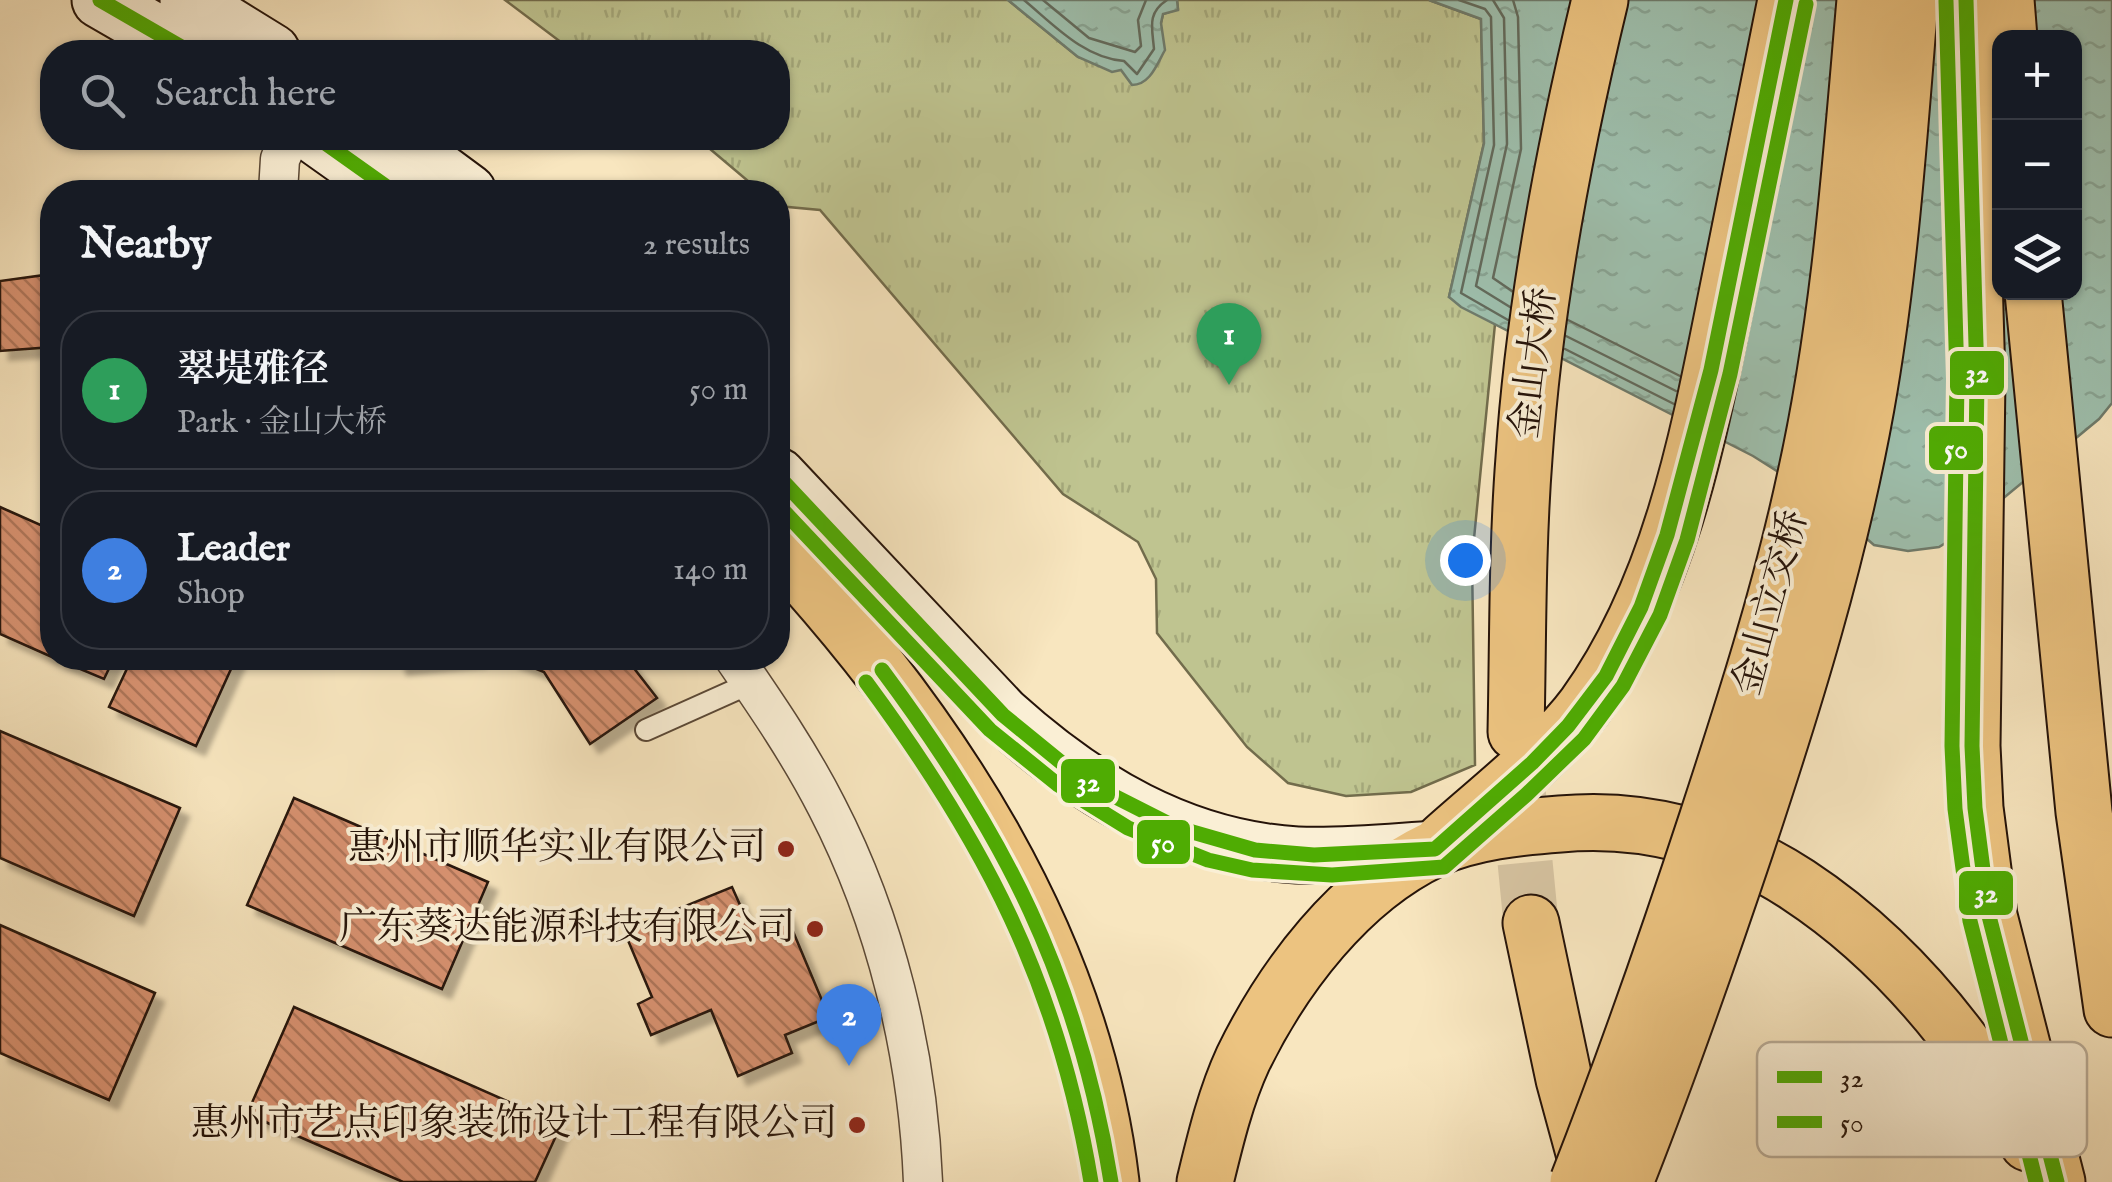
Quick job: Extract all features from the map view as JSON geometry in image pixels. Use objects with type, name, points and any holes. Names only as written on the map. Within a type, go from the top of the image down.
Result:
[{"type":"main road","points":[[100,0],[169,40]]},
{"type":"main road","points":[[188,0],[253,40]]},
{"type":"main road","name":"金山大桥","points":[[1531,740],[1522,496],[1530,391],[1566,150],[1600,0]]},
{"type":"main road","points":[[1204,1182],[1214,1140],[1242,1061],[1280,993],[1355,906],[1402,868],[1436,848],[1531,740],[1582,710],[1636,620],[1660,562],[1714,357],[1786,0]]},
{"type":"main road","name":"金山立交桥","points":[[1578,1182],[1627,1056],[1692,868],[1743,712],[1791,540],[1818,412],[1838,286],[1865,0]]},
{"type":"main road","name":"金山立交桥","points":[[1625,1182],[1735,879],[1785,729],[1830,573],[1878,335],[1910,0]]},
{"type":"main road","points":[[1966,0],[1977,379],[1972,746],[1975,808],[1990,916],[2022,1042]]},
{"type":"main road","points":[[2006,0],[2008,30]]},
{"type":"main road","points":[[335,150],[377,180]]},
{"type":"main road","points":[[411,150],[452,180]]},
{"type":"main road","points":[[2033,300],[2084,812],[2112,1009]]},
{"type":"main road","points":[[790,489],[1003,715],[1042,750],[1144,816],[1214,841],[1296,855],[1436,848],[1544,825],[1622,822],[1667,830],[1757,862],[1840,914],[1905,974],[1961,1042]]},
{"type":"main road","points":[[790,562],[908,703],[951,766],[1000,850],[1044,939],[1076,1024],[1099,1111],[1111,1182]]},
{"type":"main road","points":[[1531,922],[1564,1079],[1592,1182]]},
{"type":"main road","points":[[2033,1157],[2047,1182]]},
{"type":"main road","points":[[2051,1157],[2057,1182]]},
{"type":"street","points":[[279,180],[284,150]]},
{"type":"street","points":[[742,670],[811,777],[844,842],[868,902],[913,1073],[922,1182]]},
{"type":"lane","points":[[646,730],[742,670]]},
{"type":"green space","points":[[505,0],[1008,0],[1078,57],[1097,63],[1161,23],[1163,14],[1178,9],[1177,0],[1429,0],[1481,19],[1484,143],[1449,297],[1495,324],[1472,559],[1475,765],[1411,792],[1346,796],[1288,783],[1247,747],[1157,633],[1156,579],[1138,542],[1063,494],[820,210],[790,207],[790,180],[747,180],[711,150],[790,150],[790,40],[558,40]]},
{"type":"water","points":[[1008,0],[1177,0],[1178,10],[1163,14],[1165,50],[1156,67],[1144,82],[1132,85],[1121,70],[1112,72],[1078,57]]},
{"type":"water","points":[[1429,0],[2112,0],[2112,403],[2099,419],[1939,547],[1908,551],[1874,545],[1821,499],[1753,456],[1461,307],[1449,297],[1484,143],[1481,19]]},
{"type":"building","points":[[40,276],[40,348],[0,351],[0,281]]},
{"type":"building","points":[[0,507],[40,525],[40,652],[0,634]]},
{"type":"building","points":[[83,670],[108,670],[104,679]]},
{"type":"building","points":[[126,670],[231,670],[196,746],[109,707]]},
{"type":"building","points":[[539,670],[635,670],[657,698],[590,744]]},
{"type":"building","points":[[0,731],[180,808],[134,916],[0,858]]},
{"type":"building","points":[[294,798],[488,882],[442,989],[247,905]]},
{"type":"building","points":[[732,887],[749,925],[784,910],[829,1017],[785,1035],[792,1053],[738,1076],[711,1010],[651,1035],[638,1004],[652,997],[624,931]]},
{"type":"building","points":[[0,925],[155,993],[109,1100],[0,1053]]},
{"type":"building","points":[[294,1007],[561,1125],[535,1182],[403,1182],[247,1114]]},
{"type":"tunnel","points":[[1517,780],[1531,923]]},
{"type":"transit line","name":"32","points":[[100,0],[169,40]]},
{"type":"transit line","name":"32","points":[[790,489],[1003,715],[1102,790],[1175,827],[1255,850],[1314,855],[1435,849],[1568,726],[1606,676],[1641,607],[1667,535],[1711,370],[1786,0]]},
{"type":"transit line","name":"32","points":[[1966,0],[1977,379],[1972,746],[1975,808],[1989,916],[2021,1042]]},
{"type":"transit line","name":"50","points":[[1946,1],[1957,379],[1952,746],[1955,809],[1970,921],[2001,1042]]},
{"type":"transit line","name":"50","points":[[790,518],[990,730],[1057,784],[1128,828],[1208,860],[1252,870],[1332,875],[1444,867],[1584,739],[1623,686],[1660,615],[1687,540],[1730,374],[1806,4]]},
{"type":"transit line","name":"32","points":[[335,150],[377,180]]},
{"type":"transit line","name":"32","points":[[882,670],[965,791],[1030,911],[1079,1039],[1111,1182]]},
{"type":"transit line","name":"50","points":[[866,682],[947,800],[1011,918],[1059,1043],[1091,1182]]},
{"type":"transit line","name":"50","points":[[2030,1157],[2036,1182]]},
{"type":"transit line","name":"32","points":[[2051,1157],[2057,1182]]},
{"type":"place","name":"翠堤雅径","points":[[1229,385]]},
{"type":"place","name":"惠州市顺华实业有限公司","points":[[786,849]]},
{"type":"place","name":"广东葵达能源科技有限公司","points":[[815,929]]},
{"type":"place","name":"Leader","points":[[849,1066]]},
{"type":"place","name":"惠州市艺点印象装饰设计工程有限公司","points":[[857,1125]]}]
